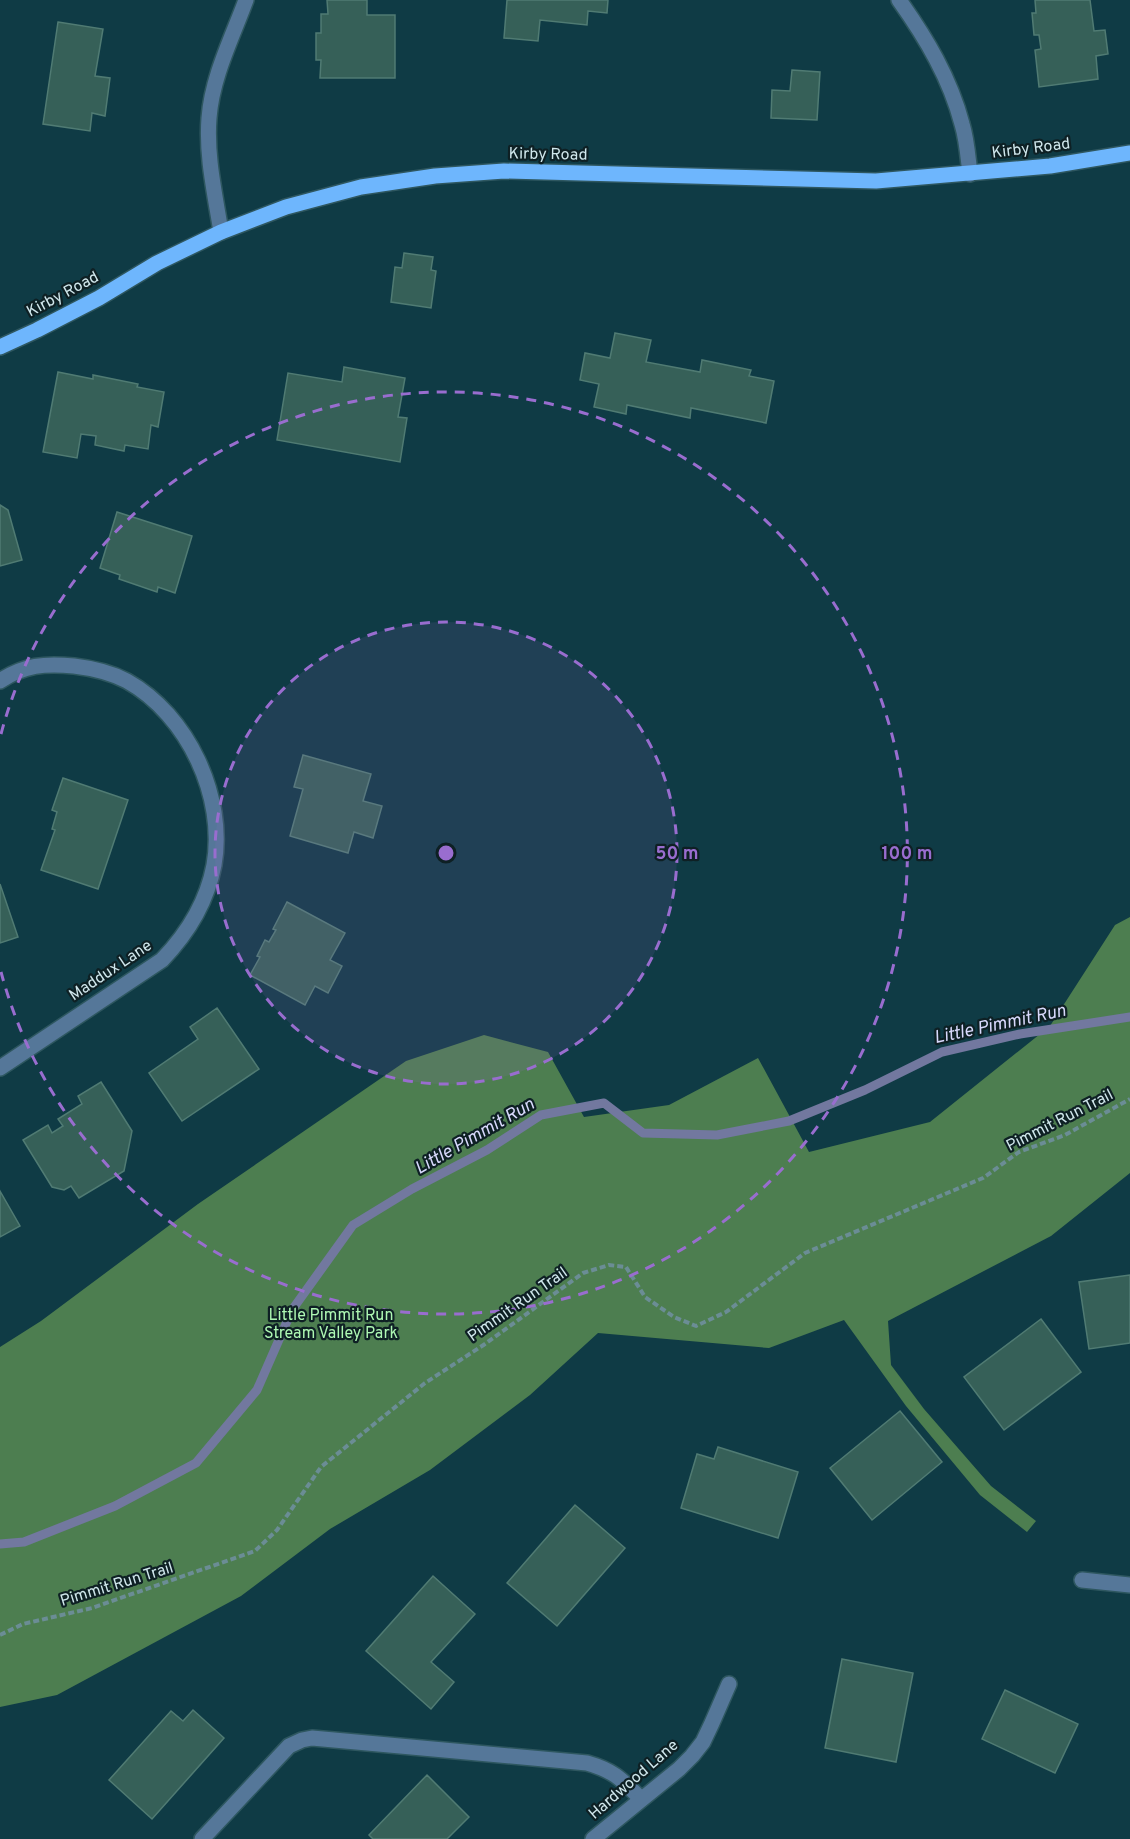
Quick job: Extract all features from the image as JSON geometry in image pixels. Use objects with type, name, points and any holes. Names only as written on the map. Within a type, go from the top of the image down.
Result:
[{"type":"main road","name":"Kirby Road","points":[[0,347],[99,298],[157,263],[221,232],[286,207],[361,187],[435,176],[504,171],[876,181],[1050,166],[1130,153]]},
{"type":"street","points":[[221,232],[208,158],[209,117],[217,76],[246,0]]},
{"type":"street","points":[[899,0],[924,35],[948,82],[963,125],[970,174]]},
{"type":"street","name":"Maddux Lane","points":[[0,681],[15,671],[51,664],[88,668],[126,681],[160,707],[188,740],[207,782],[216,820],[214,865],[201,906],[179,942],[162,960],[0,1068]]},
{"type":"street","points":[[1082,1580],[1130,1585]]},
{"type":"street","name":"Hardwood Lane","points":[[593,1839],[692,1756],[703,1742],[729,1684]]},
{"type":"street","points":[[202,1839],[289,1746],[312,1738],[587,1763],[603,1767],[617,1775],[641,1799]]},
{"type":"path","name":"Pimmit Run Trail","points":[[0,1635],[23,1624],[112,1602],[255,1551],[277,1530],[321,1467],[425,1383],[485,1344],[584,1273],[609,1265],[626,1267],[645,1297],[674,1317],[696,1326],[726,1312],[805,1253],[982,1178],[1019,1152],[1065,1135],[1130,1099]]},
{"type":"green space","name":"Little Pimmit Run Stream Valley Park","points":[[1130,917],[1130,1173],[1051,1236],[888,1321],[891,1365],[924,1409],[991,1486],[1036,1521],[1027,1532],[980,1495],[906,1406],[844,1320],[769,1348],[598,1333],[530,1395],[430,1470],[330,1529],[241,1596],[57,1695],[0,1707],[0,1347],[41,1321],[198,1204],[406,1061],[484,1035],[548,1052],[584,1117],[669,1105],[758,1058],[809,1152],[930,1122],[1050,1026],[1115,925]]},
{"type":"building","points":[[327,0],[367,0],[367,15],[395,15],[395,78],[320,78],[321,60],[316,60],[316,33],[321,33],[321,14],[328,14]]},
{"type":"building","points":[[507,0],[608,0],[607,13],[588,11],[587,25],[540,20],[538,41],[504,38]]},
{"type":"building","points":[[1035,0],[1090,0],[1094,31],[1105,30],[1108,54],[1096,56],[1098,79],[1039,87],[1035,50],[1041,49],[1039,35],[1034,35],[1032,13],[1036,13]]},
{"type":"building","points":[[58,22],[103,29],[95,76],[110,78],[105,116],[92,113],[90,131],[43,124]]},
{"type":"building","points":[[792,70],[820,72],[817,120],[771,118],[772,90],[790,91]]},
{"type":"building","points":[[404,253],[433,257],[431,270],[436,271],[431,308],[391,302],[395,267],[402,268]]},
{"type":"building","points":[[615,333],[651,340],[646,362],[700,372],[702,360],[751,370],[749,376],[774,381],[766,423],[691,408],[690,418],[627,405],[626,414],[594,407],[599,384],[580,380],[585,353],[610,358]]},
{"type":"building","points":[[344,367],[405,378],[398,417],[407,418],[400,462],[277,440],[288,373],[342,382]]},
{"type":"building","points":[[58,372],[93,379],[93,375],[164,392],[158,427],[151,425],[148,449],[125,445],[124,451],[95,445],[96,436],[81,434],[77,458],[43,452]]},
{"type":"building","points":[[0,505],[8,510],[22,560],[0,566]]},
{"type":"building","points":[[117,512],[192,536],[175,593],[158,587],[157,592],[119,579],[120,575],[100,568]]},
{"type":"building","points":[[303,755],[371,774],[363,801],[382,806],[373,838],[354,832],[348,853],[290,836],[303,789],[294,787]]},
{"type":"building","points":[[63,778],[128,800],[98,889],[41,870],[55,830],[52,829],[57,812],[52,810]]},
{"type":"building","points":[[0,884],[18,937],[0,943]]},
{"type":"building","points":[[287,902],[345,933],[330,960],[342,966],[328,993],[315,986],[305,1005],[250,975],[260,957],[257,956],[265,940],[269,942],[276,930],[273,929]]},
{"type":"building","points":[[217,1008],[259,1069],[182,1121],[149,1073],[198,1039],[190,1027]]},
{"type":"building","points":[[101,1082],[132,1131],[124,1171],[79,1198],[71,1186],[64,1190],[52,1187],[23,1140],[48,1125],[52,1133],[63,1126],[58,1119],[82,1104],[78,1096]]},
{"type":"building","points":[[0,1191],[20,1226],[0,1237]]},
{"type":"building","points":[[1130,1275],[1130,1343],[1089,1349],[1079,1282]]},
{"type":"building","points":[[1041,1319],[1081,1372],[1004,1430],[964,1377]]},
{"type":"building","points":[[900,1411],[942,1462],[872,1520],[830,1468]]},
{"type":"building","points":[[718,1447],[798,1472],[778,1538],[681,1508],[697,1454],[714,1459]]},
{"type":"building","points":[[575,1505],[625,1548],[557,1626],[507,1583]]},
{"type":"building","points":[[433,1576],[475,1614],[431,1662],[454,1682],[431,1709],[366,1651]]},
{"type":"building","points":[[842,1659],[913,1673],[896,1762],[825,1748]]},
{"type":"building","points":[[1005,1690],[1078,1724],[1055,1773],[982,1739]]},
{"type":"building","points":[[193,1710],[224,1738],[152,1819],[109,1780],[171,1711],[183,1721]]},
{"type":"building","points":[[427,1775],[469,1817],[447,1839],[373,1839],[369,1835]]},
{"type":"waterway","name":"Little Pimmit Run","points":[[0,1544],[24,1542],[115,1506],[196,1463],[257,1390],[292,1310],[353,1225],[412,1189],[487,1150],[541,1115],[604,1103],[643,1133],[717,1135],[789,1121],[865,1090],[942,1052],[1020,1034],[1130,1017]]}]
